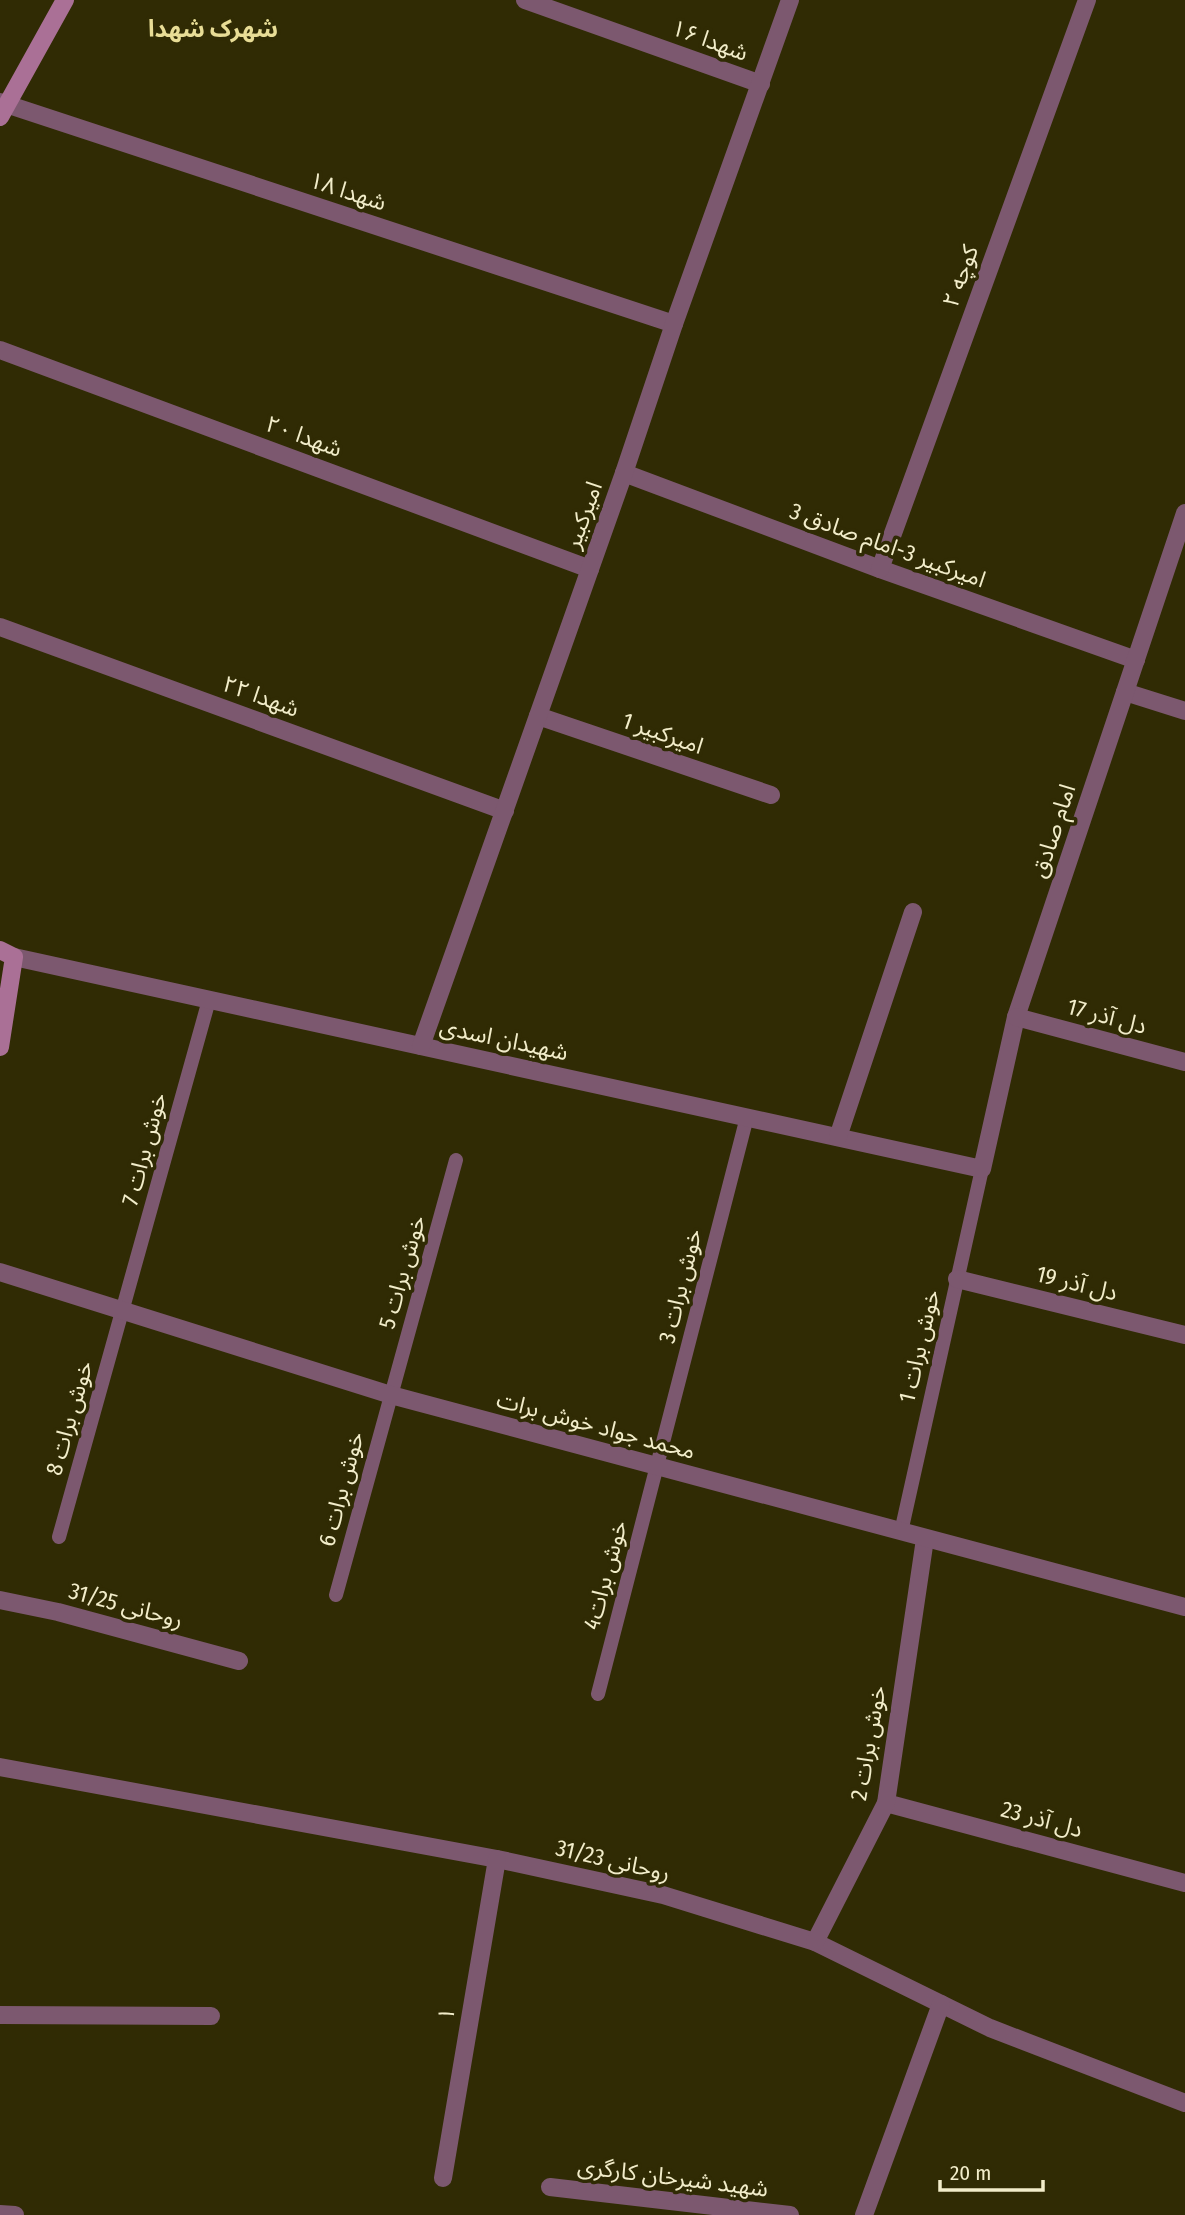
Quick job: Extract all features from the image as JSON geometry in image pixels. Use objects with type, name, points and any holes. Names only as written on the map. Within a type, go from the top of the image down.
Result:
[{"type":"main road","points":[[2,108],[65,0]]},
{"type":"main road","points":[[0,1047],[7,954]]},
{"type":"street","name":"شهدا ۱۶","points":[[525,0],[761,84]]},
{"type":"street","name":"امیرکبیر","points":[[421,1046],[790,0]]},
{"type":"street","name":"کوچه ۲","points":[[880,569],[1087,0]]},
{"type":"street","name":"شهدا ۱۸","points":[[2,108],[674,324]]},
{"type":"street","name":"شهدا ۲۰","points":[[0,350],[590,569]]},
{"type":"street","name":"امیرکبیر 3-امام صادق 3","points":[[624,473],[880,569],[1136,660]]},
{"type":"street","name":"امام صادق","points":[[982,1169],[1016,1017],[1185,513]]},
{"type":"street","name":"شهدا ۲۲","points":[[0,627],[505,811]]},
{"type":"street","points":[[1125,692],[1185,711]]},
{"type":"street","name":"امیرکبیر 1","points":[[538,716],[771,795]]},
{"type":"street","points":[[838,1137],[913,912]]},
{"type":"street","name":"شهیدان اسدی","points":[[7,954],[982,1169]]},
{"type":"street","name":"دل آذر 17","points":[[1016,1017],[1185,1062]]},
{"type":"street","name":"محمد جواد خوش برات","points":[[0,1272],[391,1395],[1185,1607]]},
{"type":"street","name":"دل آذر 19","points":[[957,1279],[1185,1335]]},
{"type":"street","name":"خوش برات 2","points":[[815,1942],[886,1803],[925,1539]]},
{"type":"street","name":"روحانی 31/25","points":[[0,1600],[58,1612],[239,1661]]},
{"type":"street","name":"روحانی 31/23","points":[[0,1767],[497,1859],[663,1895],[815,1942],[990,2028],[1185,2104]]},
{"type":"street","name":"دل آذر 23","points":[[886,1803],[1185,1883]]},
{"type":"street","name":"۱","points":[[443,2178],[497,1859]]},
{"type":"street","points":[[864,2215],[941,2004]]},
{"type":"street","points":[[0,2015],[211,2016]]},
{"type":"street","name":"شهید شیرخان کارگری","points":[[550,2187],[790,2215]]},
{"type":"street","points":[[0,2214],[15,2215]]},
{"type":"lane","name":"خوش برات 7","points":[[122,1311],[209,1000]]},
{"type":"lane","name":"خوش برات 3","points":[[657,1467],[747,1117]]},
{"type":"lane","name":"خوش برات 5","points":[[391,1395],[456,1160]]},
{"type":"lane","name":"خوش برات 1","points":[[901,1532],[982,1169]]},
{"type":"lane","name":"خوش برات 8","points":[[60,1537],[122,1311]]},
{"type":"lane","name":"خوش برات 6","points":[[336,1595],[391,1395]]},
{"type":"lane","name":"خوش برات4","points":[[598,1694],[657,1467]]},
{"type":"district","name":"شهرک شهدا","points":[[213,29]]}]
